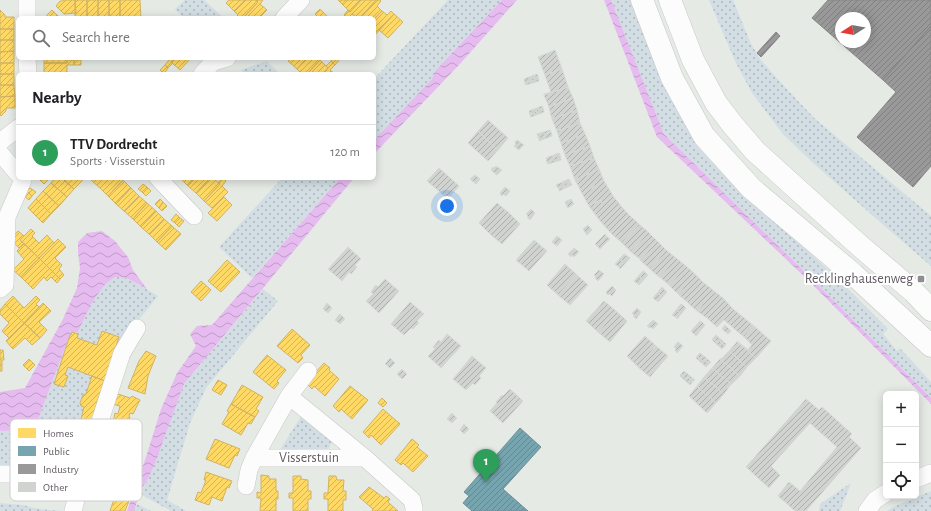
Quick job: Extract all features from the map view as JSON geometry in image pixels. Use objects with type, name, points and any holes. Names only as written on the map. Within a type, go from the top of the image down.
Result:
[{"type":"street","points":[[27,0],[27,16]]},
{"type":"street","points":[[286,16],[301,0]]},
{"type":"street","points":[[642,0],[672,78],[704,136],[751,188],[853,274],[931,346]]},
{"type":"street","points":[[670,0],[693,60],[716,103],[732,124],[755,151],[860,246],[913,291],[931,310]]},
{"type":"street","points":[[27,60],[28,72]]},
{"type":"street","points":[[204,72],[213,62],[220,60]]},
{"type":"street","points":[[0,142],[16,130]]},
{"type":"street","points":[[0,153],[16,170]]},
{"type":"street","points":[[0,289],[5,285],[7,217],[21,180]]},
{"type":"street","points":[[160,180],[194,216]]},
{"type":"street","points":[[101,419],[122,353],[137,328]]},
{"type":"street","name":"Visserstuin","points":[[246,486],[249,470],[254,458],[289,396],[308,371]]},
{"type":"street","name":"Visserstuin","points":[[289,396],[412,500],[414,511]]},
{"type":"street","name":"Visserstuin","points":[[254,458],[364,458]]},
{"type":"street","points":[[919,478],[931,473]]},
{"type":"street","points":[[867,511],[875,500],[883,495]]},
{"type":"street","points":[[73,511],[76,501]]},
{"type":"shaded area","points":[[185,0],[204,0],[222,16],[182,16],[175,9]]},
{"type":"shaded area","points":[[448,0],[502,0],[435,71],[433,79],[376,138],[376,77]]},
{"type":"shaded area","points":[[611,0],[633,0],[669,96],[696,145],[723,174],[833,274],[888,329],[883,334],[897,351],[900,348],[931,382],[931,398],[664,134]]},
{"type":"shaded area","points":[[709,0],[733,0],[751,44],[761,60],[783,85],[814,118],[931,216],[931,266],[812,162],[783,134],[752,93],[735,61]]},
{"type":"shaded area","points":[[267,61],[278,72],[243,72],[241,70]]},
{"type":"shaded area","points":[[280,180],[338,180],[252,278],[219,247]]},
{"type":"shaded area","points":[[120,276],[131,280],[158,296],[129,332],[96,419],[38,419],[71,332],[78,332],[98,293],[109,280]]},
{"type":"shaded area","points":[[263,289],[278,301],[206,388],[190,423],[167,500],[186,511],[171,511],[142,495],[142,490],[156,461],[184,384]]},
{"type":"shaded area","points":[[303,413],[333,439],[327,452],[280,450]]},
{"type":"shaded area","points":[[0,431],[10,431],[10,469],[0,469]]},
{"type":"shaded area","points":[[851,483],[840,511],[819,511],[820,504]]},
{"type":"shaded area","points":[[931,491],[931,511],[887,511],[912,499],[919,499],[919,496]]},
{"type":"shaded area","points":[[0,503],[23,505],[38,509],[62,511],[0,511]]},
{"type":"shaded area","points":[[137,504],[151,511],[134,511]]},
{"type":"water","points":[[502,0],[517,0],[459,65],[376,152],[376,138],[432,79],[435,71]]},
{"type":"water","points":[[604,0],[611,0],[664,134],[931,398],[931,404],[808,280],[657,137]]},
{"type":"water","points":[[338,180],[352,180],[184,384],[156,461],[142,489],[142,468],[161,409],[177,373],[196,346],[190,334],[197,326],[212,325]]},
{"type":"water","points":[[102,231],[115,241],[128,257],[133,270],[147,289],[131,280],[121,277],[114,278],[108,282],[95,298],[78,332],[71,332],[38,419],[10,419],[10,431],[0,431],[0,392],[25,388],[63,319],[77,288],[80,268],[78,242],[87,233]]},
{"type":"water","points":[[131,501],[137,501],[134,511],[127,511]]},
{"type":"building: Homes","points":[[63,0],[75,0],[76,13],[64,14],[56,6]]},
{"type":"building: Homes","points":[[75,0],[87,0],[87,16],[75,16]]},
{"type":"building: Homes","points":[[87,0],[98,0],[98,16],[87,16]]},
{"type":"building: Homes","points":[[98,0],[109,0],[109,16],[98,16]]},
{"type":"building: Homes","points":[[109,0],[120,0],[120,16],[109,16]]},
{"type":"building: Homes","points":[[120,0],[140,0],[141,16],[120,16]]},
{"type":"building: Homes","points":[[229,0],[245,0],[234,11],[226,3]]},
{"type":"building: Homes","points":[[245,0],[255,0],[258,2],[245,16],[237,16],[238,15],[234,11]]},
{"type":"building: Homes","points":[[256,0],[263,0],[260,4],[267,10],[261,16],[245,16],[258,2]]},
{"type":"building: Homes","points":[[338,0],[346,0],[342,4]]},
{"type":"building: Homes","points":[[346,0],[361,0],[350,12],[342,4]]},
{"type":"building: Homes","points":[[361,0],[376,0],[362,16],[354,16],[352,14],[350,16],[344,15],[348,10],[350,12]]},
{"type":"building: Homes","points":[[376,0],[381,1],[377,6],[382,11],[376,17],[362,16]]},
{"type":"building: Homes","points":[[320,9],[327,16],[317,16],[315,14]]},
{"type":"building: Homes","points":[[0,10],[5,17],[14,17],[14,29],[0,29]]},
{"type":"building: Homes","points":[[52,10],[58,16],[47,16]]},
{"type":"building: Homes","points":[[382,11],[387,15],[391,11],[394,14],[376,34],[376,17]]},
{"type":"building: Homes","points":[[394,14],[403,22],[388,38],[379,30]]},
{"type":"building: Homes","points":[[0,29],[14,29],[14,40],[0,40]]},
{"type":"building: Homes","points":[[0,40],[14,40],[14,51],[0,52]]},
{"type":"building: Homes","points":[[14,51],[14,63],[0,63],[0,52]]},
{"type":"building: Homes","points":[[44,60],[67,60],[67,63],[44,63]]},
{"type":"building: Homes","points":[[67,60],[74,60],[74,65],[67,65],[67,72],[44,72],[44,63],[67,63]]},
{"type":"building: Homes","points":[[74,60],[81,60],[81,65],[74,65]]},
{"type":"building: Homes","points":[[169,60],[173,60],[171,62],[173,63],[168,68],[165,65]]},
{"type":"building: Homes","points":[[173,60],[189,60],[180,70],[171,62]]},
{"type":"building: Homes","points":[[289,60],[305,60],[297,69],[288,61]]},
{"type":"building: Homes","points":[[305,60],[320,60],[309,72],[300,72],[297,69]]},
{"type":"building: Homes","points":[[320,60],[328,68],[325,72],[309,72]]},
{"type":"building: Homes","points":[[332,60],[339,60],[335,65],[331,61]]},
{"type":"building: Homes","points":[[331,61],[335,65],[330,70],[332,72],[325,72],[328,68],[326,66]]},
{"type":"building: Homes","points":[[0,63],[14,63],[14,74],[0,74]]},
{"type":"building: Homes","points":[[165,65],[168,68],[165,72],[160,70]]},
{"type":"building: Homes","points":[[0,74],[14,74],[14,85],[0,85]]},
{"type":"building: Homes","points":[[0,85],[14,85],[15,96],[0,97]]},
{"type":"building: Homes","points":[[15,96],[15,108],[6,108],[6,111],[1,116],[0,97]]},
{"type":"building: Homes","points":[[40,180],[48,180],[44,184]]},
{"type":"building: Homes","points":[[53,180],[64,180],[74,189],[67,197],[51,183]]},
{"type":"building: Homes","points":[[64,180],[82,180],[74,189]]},
{"type":"building: Homes","points":[[91,180],[108,180],[100,188]]},
{"type":"building: Homes","points":[[108,180],[123,180],[108,196],[100,188]]},
{"type":"building: Homes","points":[[123,180],[131,188],[116,204],[108,196]]},
{"type":"building: Homes","points":[[182,180],[193,180],[188,186]]},
{"type":"building: Homes","points":[[193,180],[208,180],[196,193],[188,186]]},
{"type":"building: Homes","points":[[208,180],[215,180],[220,184],[204,201],[196,193]]},
{"type":"building: Homes","points":[[220,180],[226,181],[222,186],[228,192],[212,208],[204,201],[220,184],[218,183]]},
{"type":"building: Homes","points":[[51,183],[67,197],[59,206],[43,191]]},
{"type":"building: Homes","points":[[143,184],[147,187],[142,192],[138,189]]},
{"type":"building: Homes","points":[[147,187],[151,191],[146,196],[142,192]]},
{"type":"building: Homes","points":[[30,188],[36,192],[32,196],[27,191]]},
{"type":"building: Homes","points":[[131,188],[139,196],[124,211],[116,204]]},
{"type":"building: Homes","points":[[27,191],[32,196],[29,200],[23,195]]},
{"type":"building: Homes","points":[[43,191],[59,206],[51,214],[36,199]]},
{"type":"building: Homes","points":[[139,196],[147,203],[133,219],[124,211]]},
{"type":"building: Homes","points":[[224,197],[232,205],[217,221],[208,213]]},
{"type":"building: Homes","points":[[36,199],[51,214],[43,223],[28,208]]},
{"type":"building: Homes","points":[[160,199],[163,202],[159,208],[155,204]]},
{"type":"building: Homes","points":[[163,202],[167,206],[162,211],[159,208]]},
{"type":"building: Homes","points":[[147,203],[156,211],[141,227],[133,219]]},
{"type":"building: Homes","points":[[156,211],[164,219],[149,234],[141,227]]},
{"type":"building: Homes","points":[[176,214],[180,218],[175,223],[171,220]]},
{"type":"building: Homes","points":[[180,218],[184,221],[179,227],[175,223]]},
{"type":"building: Homes","points":[[164,219],[172,226],[157,242],[149,234]]},
{"type":"building: Homes","points":[[172,226],[181,234],[166,250],[157,242]]},
{"type":"building: Homes","points":[[31,229],[35,233],[32,236],[39,243],[47,235],[54,243],[39,258],[20,240]]},
{"type":"building: Homes","points":[[18,231],[24,236],[20,240],[24,244],[19,248],[10,239]]},
{"type":"building: Homes","points":[[58,239],[66,247],[55,258],[62,265],[59,269],[64,275],[60,279],[39,258]]},
{"type":"building: Homes","points":[[24,243],[39,258],[21,277],[13,270],[24,259],[17,251]]},
{"type":"building: Homes","points":[[39,258],[60,279],[57,283],[51,277],[47,281],[44,277],[33,289],[21,277]]},
{"type":"building: Homes","points":[[227,260],[240,272],[221,292],[208,281]]},
{"type":"building: Homes","points":[[201,281],[211,290],[201,301],[191,292]]},
{"type":"building: Homes","points":[[13,296],[24,308],[36,296],[40,300],[36,304],[39,307],[24,323],[5,304]]},
{"type":"building: Homes","points":[[43,303],[51,311],[39,322],[47,330],[40,338],[24,323]]},
{"type":"building: Homes","points":[[5,304],[24,323],[9,338],[2,331],[9,323],[0,314],[0,310]]},
{"type":"building: Homes","points":[[24,323],[40,338],[32,345],[25,338],[13,349],[6,341]]},
{"type":"building: Homes","points":[[292,329],[310,345],[301,355],[303,358],[298,363],[277,346]]},
{"type":"building: Homes","points":[[102,331],[119,337],[105,381],[68,367],[65,375],[68,376],[64,387],[54,384],[72,332],[78,334],[77,338],[97,345]]},
{"type":"building: Homes","points":[[0,350],[3,350],[4,360],[2,360],[2,371],[0,371]]},
{"type":"building: Homes","points":[[146,351],[156,356],[148,376],[145,394],[128,388],[139,361]]},
{"type":"building: Homes","points":[[267,355],[286,370],[277,381],[279,383],[274,389],[253,372]]},
{"type":"building: Homes","points":[[29,359],[35,365],[29,371],[23,365]]},
{"type":"building: Homes","points":[[324,363],[339,379],[325,396],[314,386],[312,389],[306,383]]},
{"type":"building: Homes","points":[[92,376],[105,381],[92,419],[81,419],[84,407],[81,406],[80,403],[83,395],[86,394]]},
{"type":"building: Homes","points":[[218,380],[227,385],[221,395],[212,390]]},
{"type":"building: Homes","points":[[242,385],[263,397],[256,409],[259,411],[255,417],[231,404]]},
{"type":"building: Homes","points":[[350,386],[368,400],[352,419],[341,409],[339,412],[333,406]]},
{"type":"building: Homes","points":[[115,393],[130,398],[132,396],[140,400],[133,414],[130,413],[130,419],[114,419],[115,413],[118,414],[120,406],[112,404]]},
{"type":"building: Homes","points":[[382,398],[387,403],[383,407],[378,403]]},
{"type":"building: Homes","points":[[231,404],[255,417],[251,424],[248,423],[241,435],[222,424],[229,412],[227,411]]},
{"type":"building: Homes","points":[[383,409],[400,424],[381,445],[371,435],[369,438],[363,432]]},
{"type":"building: Homes","points":[[215,439],[240,449],[237,456],[235,455],[229,468],[206,459]]},
{"type":"building: Homes","points":[[412,439],[419,445],[417,447],[428,456],[413,472],[403,463],[401,465],[395,460]]},
{"type":"building: Homes","points":[[206,472],[232,481],[229,488],[227,487],[222,501],[212,497],[209,505],[195,500],[198,492],[201,493],[206,480],[204,480]]},
{"type":"building: Homes","points":[[261,475],[269,476],[269,479],[276,479],[278,499],[276,499],[276,511],[260,511],[261,498],[257,498],[257,492],[261,493]]},
{"type":"building: Homes","points":[[293,476],[301,476],[301,479],[308,480],[308,491],[311,491],[311,499],[308,499],[308,511],[293,511],[293,498],[289,498],[289,493],[293,493]]},
{"type":"building: Homes","points":[[329,476],[336,476],[337,480],[344,480],[343,491],[346,491],[346,500],[343,500],[343,511],[328,511],[328,499],[324,499],[324,493],[328,493]]},
{"type":"building: Homes","points":[[369,487],[384,498],[386,496],[390,499],[388,502],[398,511],[372,511],[373,509],[359,497]]},
{"type":"building: Homes","points":[[113,501],[129,501],[125,511],[110,511]]},
{"type":"building: Public","points":[[520,428],[541,447],[503,489],[528,511],[472,511],[463,503],[469,496],[464,492]]},
{"type":"building: Industry","points":[[828,0],[931,0],[931,26],[883,80],[846,48],[871,48],[871,12],[835,12],[835,38],[812,18]]},
{"type":"building: Industry","points":[[931,26],[931,166],[913,187],[857,137],[896,92],[883,80]]},
{"type":"building: Industry","points":[[776,32],[780,36],[761,57],[757,53]]},
{"type":"building: Other","points":[[555,50],[562,69],[545,75],[538,57]]},
{"type":"building: Other","points":[[562,69],[568,87],[544,95],[551,92],[545,75]]},
{"type":"building: Other","points":[[537,74],[538,76],[531,79],[532,81],[525,83],[524,79]]},
{"type":"building: Other","points":[[538,76],[539,81],[526,85],[525,83],[532,81],[531,79]]},
{"type":"building: Other","points":[[568,87],[573,98],[549,107],[544,95]]},
{"type":"building: Other","points":[[573,98],[577,110],[552,119],[549,107]]},
{"type":"building: Other","points":[[542,106],[543,108],[536,110],[537,113],[530,115],[529,111]]},
{"type":"building: Other","points":[[543,108],[544,112],[531,117],[530,115],[537,113],[536,110]]},
{"type":"building: Other","points":[[577,110],[580,123],[557,131],[552,119]]},
{"type":"building: Other","points":[[488,120],[508,138],[498,150],[478,131]]},
{"type":"building: Other","points":[[580,123],[585,134],[561,143],[557,131]]},
{"type":"building: Other","points":[[550,130],[551,132],[544,134],[545,136],[539,139],[537,134]]},
{"type":"building: Other","points":[[478,131],[498,150],[488,161],[468,143]]},
{"type":"building: Other","points":[[551,132],[552,136],[539,141],[539,139],[545,136],[544,134]]},
{"type":"building: Other","points":[[585,134],[590,146],[565,155],[561,143]]},
{"type":"building: Other","points":[[517,140],[524,145],[519,150],[514,146]]},
{"type":"building: Other","points":[[590,146],[594,158],[570,166],[565,155]]},
{"type":"building: Other","points":[[559,153],[560,155],[553,158],[554,160],[547,162],[546,158]]},
{"type":"building: Other","points":[[560,155],[561,160],[548,164],[547,162],[554,160],[553,158]]},
{"type":"building: Other","points":[[594,158],[599,169],[575,180],[570,166]]},
{"type":"building: Other","points":[[496,166],[502,170],[497,175],[491,170]]},
{"type":"building: Other","points":[[439,168],[459,186],[448,199],[427,181]]},
{"type":"building: Other","points":[[599,169],[604,181],[582,193],[575,180]]},
{"type":"building: Other","points":[[475,175],[480,179],[476,184],[470,179]]},
{"type":"building: Other","points":[[569,179],[570,181],[564,184],[565,186],[559,189],[556,185]]},
{"type":"building: Other","points":[[570,181],[572,185],[559,191],[559,189],[565,186],[564,184]]},
{"type":"building: Other","points":[[604,181],[613,196],[602,203],[600,200],[589,206],[582,193]]},
{"type":"building: Other","points":[[505,187],[510,191],[506,196],[503,194],[502,196],[500,193]]},
{"type":"building: Other","points":[[613,196],[621,206],[601,222],[589,206],[600,200],[602,203]]},
{"type":"building: Other","points":[[571,199],[574,204],[568,208],[565,202]]},
{"type":"building: Other","points":[[497,203],[509,213],[490,234],[479,223]]},
{"type":"building: Other","points":[[621,206],[629,215],[611,233],[601,222]]},
{"type":"building: Other","points":[[531,209],[535,213],[530,220],[526,214]]},
{"type":"building: Other","points":[[509,213],[520,224],[502,244],[490,234]]},
{"type":"building: Other","points":[[629,215],[639,224],[622,243],[611,233]]},
{"type":"building: Other","points":[[639,224],[648,232],[631,252],[622,243]]},
{"type":"building: Other","points":[[588,225],[592,230],[587,235],[583,229]]},
{"type":"building: Other","points":[[648,232],[657,241],[640,260],[631,252]]},
{"type":"building: Other","points":[[605,234],[606,236],[601,241],[603,242],[598,247],[595,244]]},
{"type":"building: Other","points":[[557,236],[562,240],[557,246],[552,242]]},
{"type":"building: Other","points":[[606,236],[610,239],[600,249],[598,247]]},
{"type":"building: Other","points":[[534,240],[547,251],[529,271],[516,260]]},
{"type":"building: Other","points":[[657,241],[666,250],[650,269],[640,260]]},
{"type":"building: Other","points":[[348,247],[361,259],[355,265],[357,267],[351,274],[349,272],[342,281],[328,269]]},
{"type":"building: Other","points":[[574,248],[579,252],[574,257],[572,255],[571,257],[568,254]]},
{"type":"building: Other","points":[[666,250],[676,258],[659,277],[650,269]]},
{"type":"building: Other","points":[[624,254],[626,255],[621,260],[623,262],[619,267],[615,264]]},
{"type":"building: Other","points":[[626,255],[630,258],[620,269],[619,267],[623,262],[621,260]]},
{"type":"building: Other","points":[[676,258],[686,266],[669,285],[659,277]]},
{"type":"building: Other","points":[[565,264],[577,275],[558,295],[547,285]]},
{"type":"building: Other","points":[[686,266],[695,274],[678,294],[669,285]]},
{"type":"building: Other","points":[[599,270],[604,274],[598,281],[594,275]]},
{"type":"building: Other","points":[[643,271],[645,272],[640,277],[642,279],[638,284],[634,281]]},
{"type":"building: Other","points":[[645,272],[648,275],[639,285],[638,284],[642,279],[640,277]]},
{"type":"building: Other","points":[[695,274],[704,283],[687,302],[678,294]]},
{"type":"building: Other","points":[[577,275],[588,285],[570,305],[558,295]]},
{"type":"building: Other","points":[[385,279],[399,291],[379,313],[366,301],[373,294],[371,292],[376,285],[378,287]]},
{"type":"building: Other","points":[[704,283],[714,291],[697,311],[687,302]]},
{"type":"building: Other","points":[[612,286],[616,290],[612,296],[609,294],[608,295],[606,292]]},
{"type":"building: Other","points":[[662,287],[664,289],[659,294],[661,296],[657,301],[653,298]]},
{"type":"building: Other","points":[[664,289],[667,292],[658,302],[657,301],[661,296],[659,294]]},
{"type":"building: Other","points":[[714,291],[724,299],[707,318],[697,311]]},
{"type":"building: Other","points":[[724,299],[733,309],[717,327],[707,318]]},
{"type":"building: Other","points":[[604,301],[616,311],[598,332],[586,321]]},
{"type":"building: Other","points":[[410,302],[424,314],[417,321],[419,323],[404,335],[391,324]]},
{"type":"building: Other","points":[[327,303],[332,308],[328,313],[323,309]]},
{"type":"building: Other","points":[[681,304],[683,305],[678,311],[680,312],[676,317],[672,315]]},
{"type":"building: Other","points":[[683,305],[686,308],[677,319],[676,317],[680,312],[678,311]]},
{"type":"building: Other","points":[[637,308],[641,312],[636,319],[632,313]]},
{"type":"building: Other","points":[[733,309],[754,326],[744,337],[724,320],[717,327]]},
{"type":"building: Other","points":[[616,311],[627,321],[610,342],[598,332]]},
{"type":"building: Other","points":[[340,314],[345,319],[340,324],[335,320]]},
{"type":"building: Other","points":[[653,320],[658,324],[653,329],[647,326]]},
{"type":"building: Other","points":[[700,321],[702,322],[697,327],[699,329],[694,334],[691,331]]},
{"type":"building: Other","points":[[702,322],[705,325],[696,336],[694,334],[699,329],[697,327]]},
{"type":"building: Other","points":[[725,325],[731,331],[728,334],[722,329]]},
{"type":"building: Other","points":[[754,326],[771,341],[756,358],[737,342],[748,350],[752,345],[744,337]]},
{"type":"building: Other","points":[[447,334],[461,346],[441,368],[428,356],[435,349],[433,347],[439,340],[441,342]]},
{"type":"building: Other","points":[[716,335],[726,344],[725,346],[720,341],[718,343],[713,338]]},
{"type":"building: Other","points":[[645,336],[656,346],[638,367],[627,356]]},
{"type":"building: Other","points":[[713,338],[718,343],[720,341],[725,346],[722,349],[712,340]]},
{"type":"building: Other","points":[[678,342],[683,346],[677,353],[674,347]]},
{"type":"building: Other","points":[[737,342],[756,358],[747,367],[729,351]]},
{"type":"building: Other","points":[[656,346],[668,356],[650,377],[638,367]]},
{"type":"building: Other","points":[[729,351],[747,367],[740,376],[720,359]]},
{"type":"building: Other","points":[[700,353],[711,362],[709,364],[704,359],[702,361],[697,356]]},
{"type":"building: Other","points":[[472,356],[486,368],[479,376],[481,378],[475,385],[473,383],[466,390],[453,379]]},
{"type":"building: Other","points":[[697,356],[702,361],[704,359],[709,364],[706,367],[696,358]]},
{"type":"building: Other","points":[[390,358],[395,363],[390,368],[385,364]]},
{"type":"building: Other","points":[[720,359],[740,376],[732,384],[712,368]]},
{"type":"building: Other","points":[[712,368],[731,384],[724,394],[704,377]]},
{"type":"building: Other","points":[[402,369],[407,374],[402,379],[397,374]]},
{"type":"building: Other","points":[[684,371],[695,380],[693,381],[688,377],[687,379],[681,374]]},
{"type":"building: Other","points":[[681,374],[687,379],[688,377],[693,381],[690,385],[680,376]]},
{"type":"building: Other","points":[[704,377],[724,394],[716,403],[697,386]]},
{"type":"building: Other","points":[[697,386],[716,403],[707,413],[689,396]]},
{"type":"building: Other","points":[[510,389],[523,401],[503,423],[490,411],[502,395],[503,396]]},
{"type":"building: Other","points":[[806,399],[819,410],[822,407],[852,434],[849,437],[861,448],[806,511],[795,511],[778,496],[789,482],[800,491],[837,447],[810,423],[771,466],[780,475],[769,488],[746,467]]},
{"type":"building: Other","points":[[452,413],[457,418],[452,423],[447,419]]},
{"type":"building: Other","points":[[464,424],[469,429],[464,434],[460,430]]},
{"type":"place","name":"Recklinghausenweg","points":[[921,279]]},
{"type":"place","name":"TTV Dordrecht","points":[[486,482]]}]
